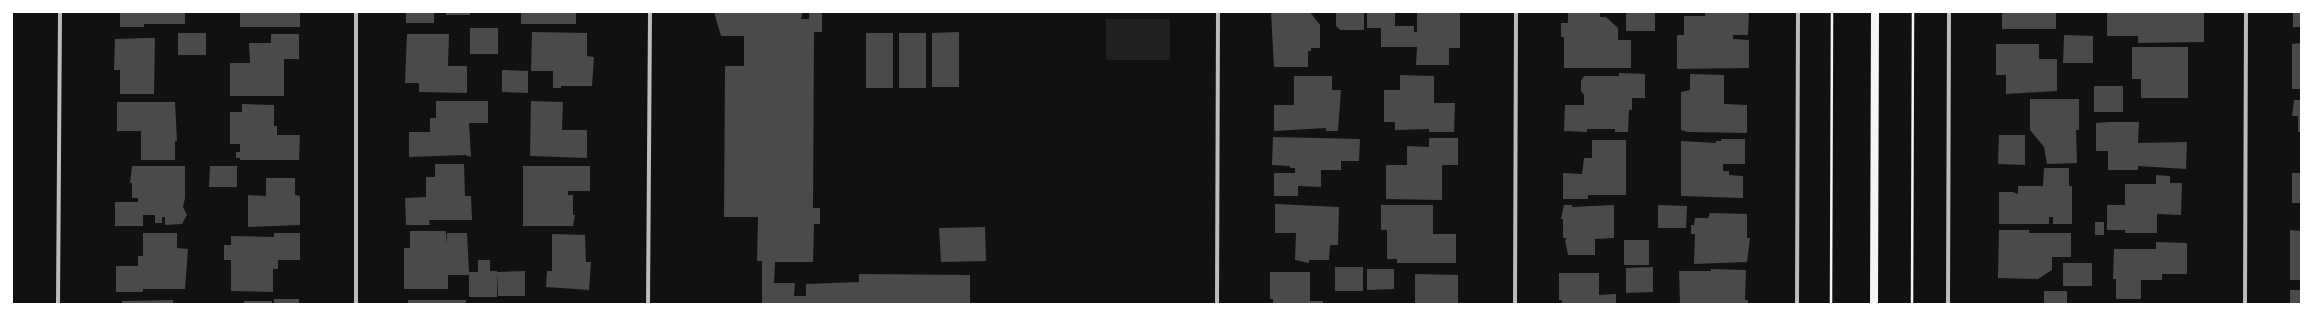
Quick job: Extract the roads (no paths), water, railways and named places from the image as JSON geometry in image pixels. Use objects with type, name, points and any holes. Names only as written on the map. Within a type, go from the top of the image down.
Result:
[{"type":"main road","points":[[1874,304],[1875,12]]},
{"type":"street","points":[[58,304],[60,12]]},
{"type":"street","points":[[356,12],[356,304]]},
{"type":"street","points":[[648,304],[650,12]]},
{"type":"street","points":[[1216,304],[1218,12]]},
{"type":"street","points":[[1515,304],[1516,12]]},
{"type":"street","points":[[1797,304],[1798,12]]},
{"type":"street","points":[[1948,304],[1949,12]]},
{"type":"street","points":[[2244,304],[2246,12]]}]
